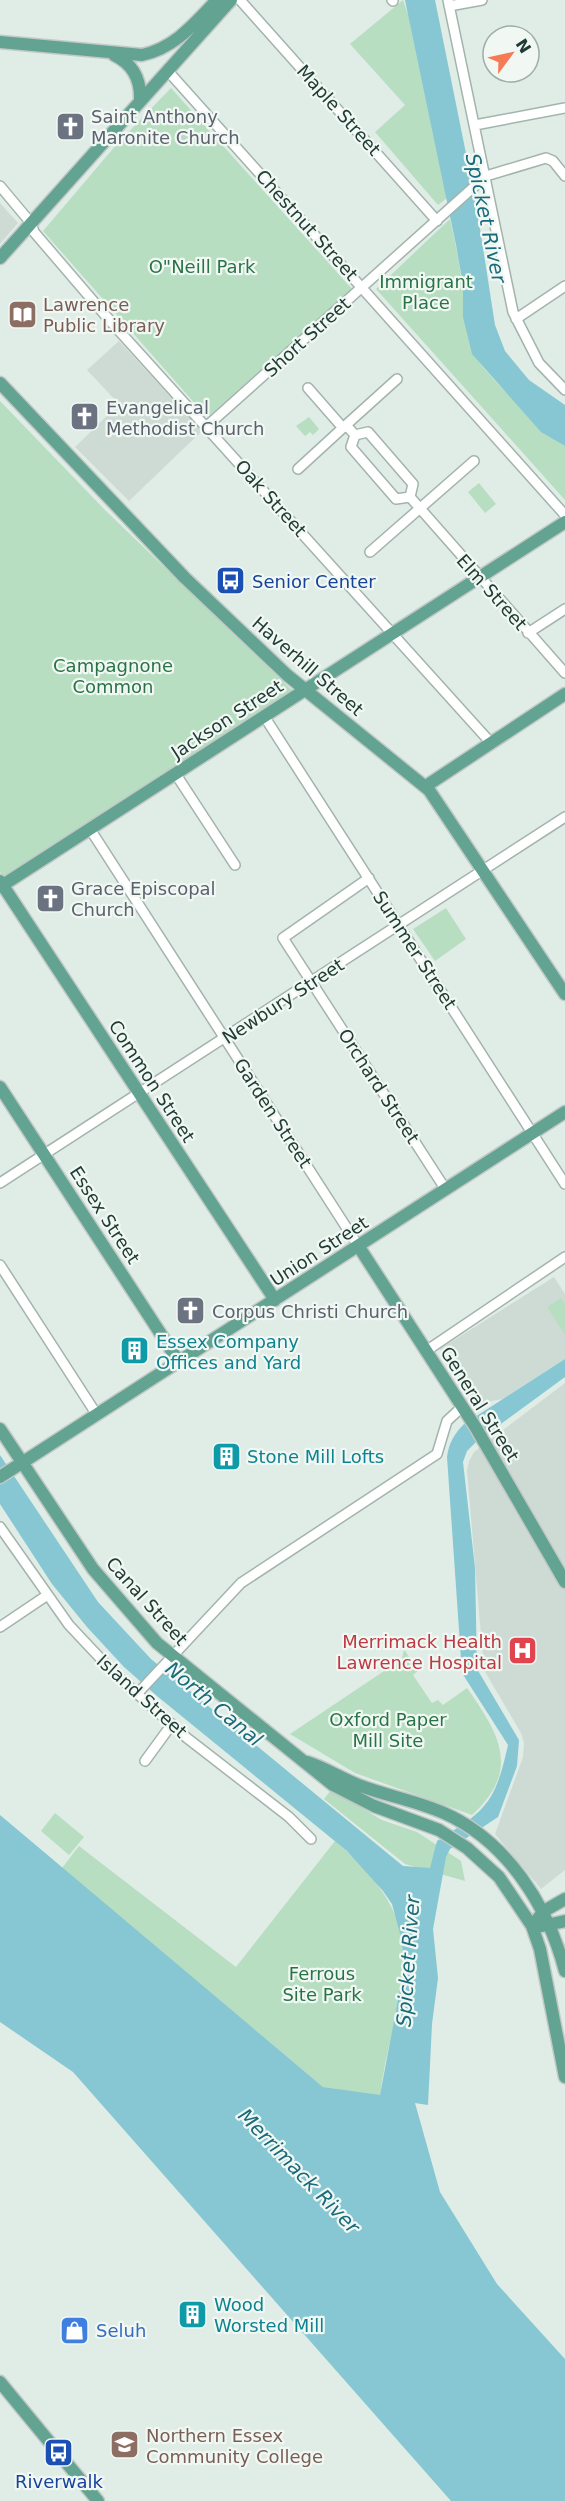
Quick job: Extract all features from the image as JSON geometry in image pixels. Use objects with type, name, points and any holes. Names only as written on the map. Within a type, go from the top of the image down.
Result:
[{"type":"main road","points":[[0,42],[109,53],[142,55],[158,52],[180,38],[217,0]]},
{"type":"main road","points":[[0,258],[231,0]]},
{"type":"main road","points":[[109,53],[130,65],[139,83],[140,100]]},
{"type":"main road","name":"Haverhill Street","points":[[0,383],[185,578],[305,690],[426,786],[565,994]]},
{"type":"main road","name":"Jackson Street","points":[[1,884],[565,522]]},
{"type":"main road","points":[[426,786],[565,694]]},
{"type":"main road","name":"Common Street","points":[[1,884],[275,1300]]},
{"type":"main road","name":"Essex Street","points":[[0,1087],[179,1362]]},
{"type":"main road","name":"Union Street","points":[[0,1478],[565,1112]]},
{"type":"main road","name":"General Street","points":[[358,1247],[464,1410],[565,1582]]},
{"type":"main road","name":"Canal Street","points":[[0,1429],[17,1466],[93,1569],[156,1643],[306,1761],[318,1775],[333,1785],[397,1815],[439,1830],[482,1860],[509,1889],[532,1926],[552,1999],[565,2077]]},
{"type":"main road","name":"Canal Street","points":[[306,1761],[361,1786],[456,1818],[494,1848],[519,1873],[544,1911],[565,1971]]},
{"type":"main road","points":[[532,1926],[544,1911],[565,1899]]},
{"type":"main road","points":[[532,1926],[550,1926],[565,1921]]},
{"type":"main road","points":[[0,2382],[98,2501]]},
{"type":"street","name":"Maple Street","points":[[240,0],[437,221]]},
{"type":"street","points":[[482,0],[448,3],[516,318],[539,363],[565,390]]},
{"type":"street","name":"Chestnut Street","points":[[167,70],[565,515]]},
{"type":"street","points":[[475,125],[565,108]]},
{"type":"street","points":[[486,176],[546,158],[553,160],[565,176]]},
{"type":"street","name":"Short Street","points":[[207,426],[486,176]]},
{"type":"street","name":"Oak Street","points":[[0,186],[31,223],[34,232],[112,322],[491,743]]},
{"type":"street","points":[[516,318],[565,286]]},
{"type":"street","points":[[298,469],[397,379]]},
{"type":"street","points":[[308,388],[355,435]]},
{"type":"street","points":[[368,432],[413,484],[410,497],[396,499],[351,447],[355,435],[368,432]]},
{"type":"street","points":[[370,552],[474,461]]},
{"type":"street","name":"Elm Street","points":[[410,497],[565,673]]},
{"type":"street","points":[[528,633],[565,609]]},
{"type":"street","name":"Summer Street","points":[[264,716],[565,1184]]},
{"type":"street","points":[[175,773],[235,865]]},
{"type":"street","name":"Newbury Street","points":[[0,1183],[565,817]]},
{"type":"street","name":"Garden Street","points":[[90,829],[358,1247]]},
{"type":"street","name":"Orchard Street","points":[[369,878],[283,938],[446,1190]]},
{"type":"street","points":[[426,1351],[565,1257]]},
{"type":"street","points":[[0,1265],[97,1415]]},
{"type":"street","points":[[140,1690],[242,1582],[438,1454],[447,1421],[464,1410]]},
{"type":"street","name":"Island Street","points":[[0,1527],[46,1596],[86,1645],[140,1690],[172,1724],[289,1817],[311,1839]]},
{"type":"street","points":[[0,1627],[46,1596]]},
{"type":"street","points":[[145,1761],[172,1724]]},
{"type":"shaded area","points":[[0,203],[18,223],[0,244]]},
{"type":"shaded area","points":[[119,341],[202,431],[129,501],[75,447],[119,404],[87,370]]},
{"type":"shaded area","points":[[554,1277],[565,1294],[565,1359],[503,1399],[475,1404],[440,1349]]},
{"type":"shaded area","name":"Merrimack Health Lawrence Hospital","points":[[565,1383],[565,1870],[541,1889],[495,1834],[523,1757],[524,1743],[521,1733],[484,1670],[467,1471],[474,1452]]},
{"type":"green space","points":[[403,0],[409,17],[447,198],[438,205],[375,132],[405,105],[350,44]]},
{"type":"green space","name":"O\"Neill Park","points":[[171,88],[352,289],[210,415],[205,415],[43,231],[117,144]]},
{"type":"green space","name":"Immigrant Place","points":[[450,219],[460,267],[466,325],[472,351],[486,371],[514,401],[565,446],[565,500],[376,289]]},
{"type":"green space","name":"Campagnone Common","points":[[0,401],[105,510],[295,693],[4,878],[0,872]]},
{"type":"green space","points":[[309,417],[319,429],[313,435],[310,432],[305,436],[296,426]]},
{"type":"green space","points":[[479,483],[496,504],[485,513],[468,492]]},
{"type":"green space","points":[[446,908],[466,939],[435,961],[413,929]]},
{"type":"green space","points":[[561,1298],[565,1304],[565,1335],[547,1307]]},
{"type":"green space","name":"Oxford Paper Mill Site","points":[[404,1649],[418,1671],[413,1675],[432,1703],[438,1700],[443,1705],[467,1688],[489,1721],[496,1737],[501,1767],[497,1783],[487,1799],[472,1815],[355,1773],[290,1734],[402,1659]]},
{"type":"green space","points":[[331,1790],[382,1820],[417,1832],[461,1861],[465,1881],[405,1864],[324,1799]]},
{"type":"green space","points":[[55,1813],[84,1837],[69,1855],[41,1831]]},
{"type":"green space","name":"Ferrous Site Park","points":[[335,1841],[363,1867],[386,1897],[401,1932],[404,1969],[380,2096],[323,2087],[62,1868],[79,1846],[236,1967]]},
{"type":"water","points":[[405,0],[435,0],[476,203],[495,325],[505,351],[529,380],[565,405],[565,446],[541,432],[472,354],[463,317],[463,285],[456,245]]},
{"type":"water","points":[[565,1359],[565,1377],[476,1442],[467,1451],[463,1462],[475,1568],[477,1669],[519,1740],[517,1766],[498,1817],[450,1849],[446,1857],[433,1929],[438,1978],[432,2024],[428,2105],[415,2103],[440,2192],[497,2284],[565,2359],[565,2501],[451,2501],[73,2072],[0,2022],[0,1815],[323,2087],[380,2095],[404,1968],[402,1941],[392,1904],[347,1851],[124,1667],[52,1584],[0,1504],[0,1455],[98,1602],[151,1659],[403,1866],[430,1868],[437,1841],[478,1812],[493,1793],[508,1745],[462,1673],[447,1457],[449,1447],[464,1424]]},
{"type":"place","name":"Saint Anthony Maronite Church","points":[[70,126]]},
{"type":"place","name":"Lawrence Public Library","points":[[22,314]]},
{"type":"place","name":"Evangelical Methodist Church","points":[[85,417]]},
{"type":"place","name":"Senior Center","points":[[231,581]]},
{"type":"place","name":"Grace Episcopal Church","points":[[50,898]]},
{"type":"place","name":"Corpus Christi Church","points":[[191,1311]]},
{"type":"place","name":"Essex Company Offices and Yard","points":[[135,1351]]},
{"type":"place","name":"Stone Mill Lofts","points":[[226,1456]]},
{"type":"place","name":"Merrimack Health Lawrence Hospital","points":[[523,1651]]},
{"type":"place","name":"Wood Worsted Mill","points":[[193,2314]]},
{"type":"place","name":"Seluh","points":[[75,2330]]},
{"type":"place","name":"Northern Essex Community College","points":[[125,2445]]},
{"type":"place","name":"Riverwalk","points":[[59,2452]]},
{"type":"water label","name":"Spicket River","points":[[486,218]]},
{"type":"water label","name":"North Canal","points":[[214,1704]]},
{"type":"water label","name":"Spicket River","points":[[408,1961]]},
{"type":"water label","name":"Merrimack River","points":[[299,2171]]}]
